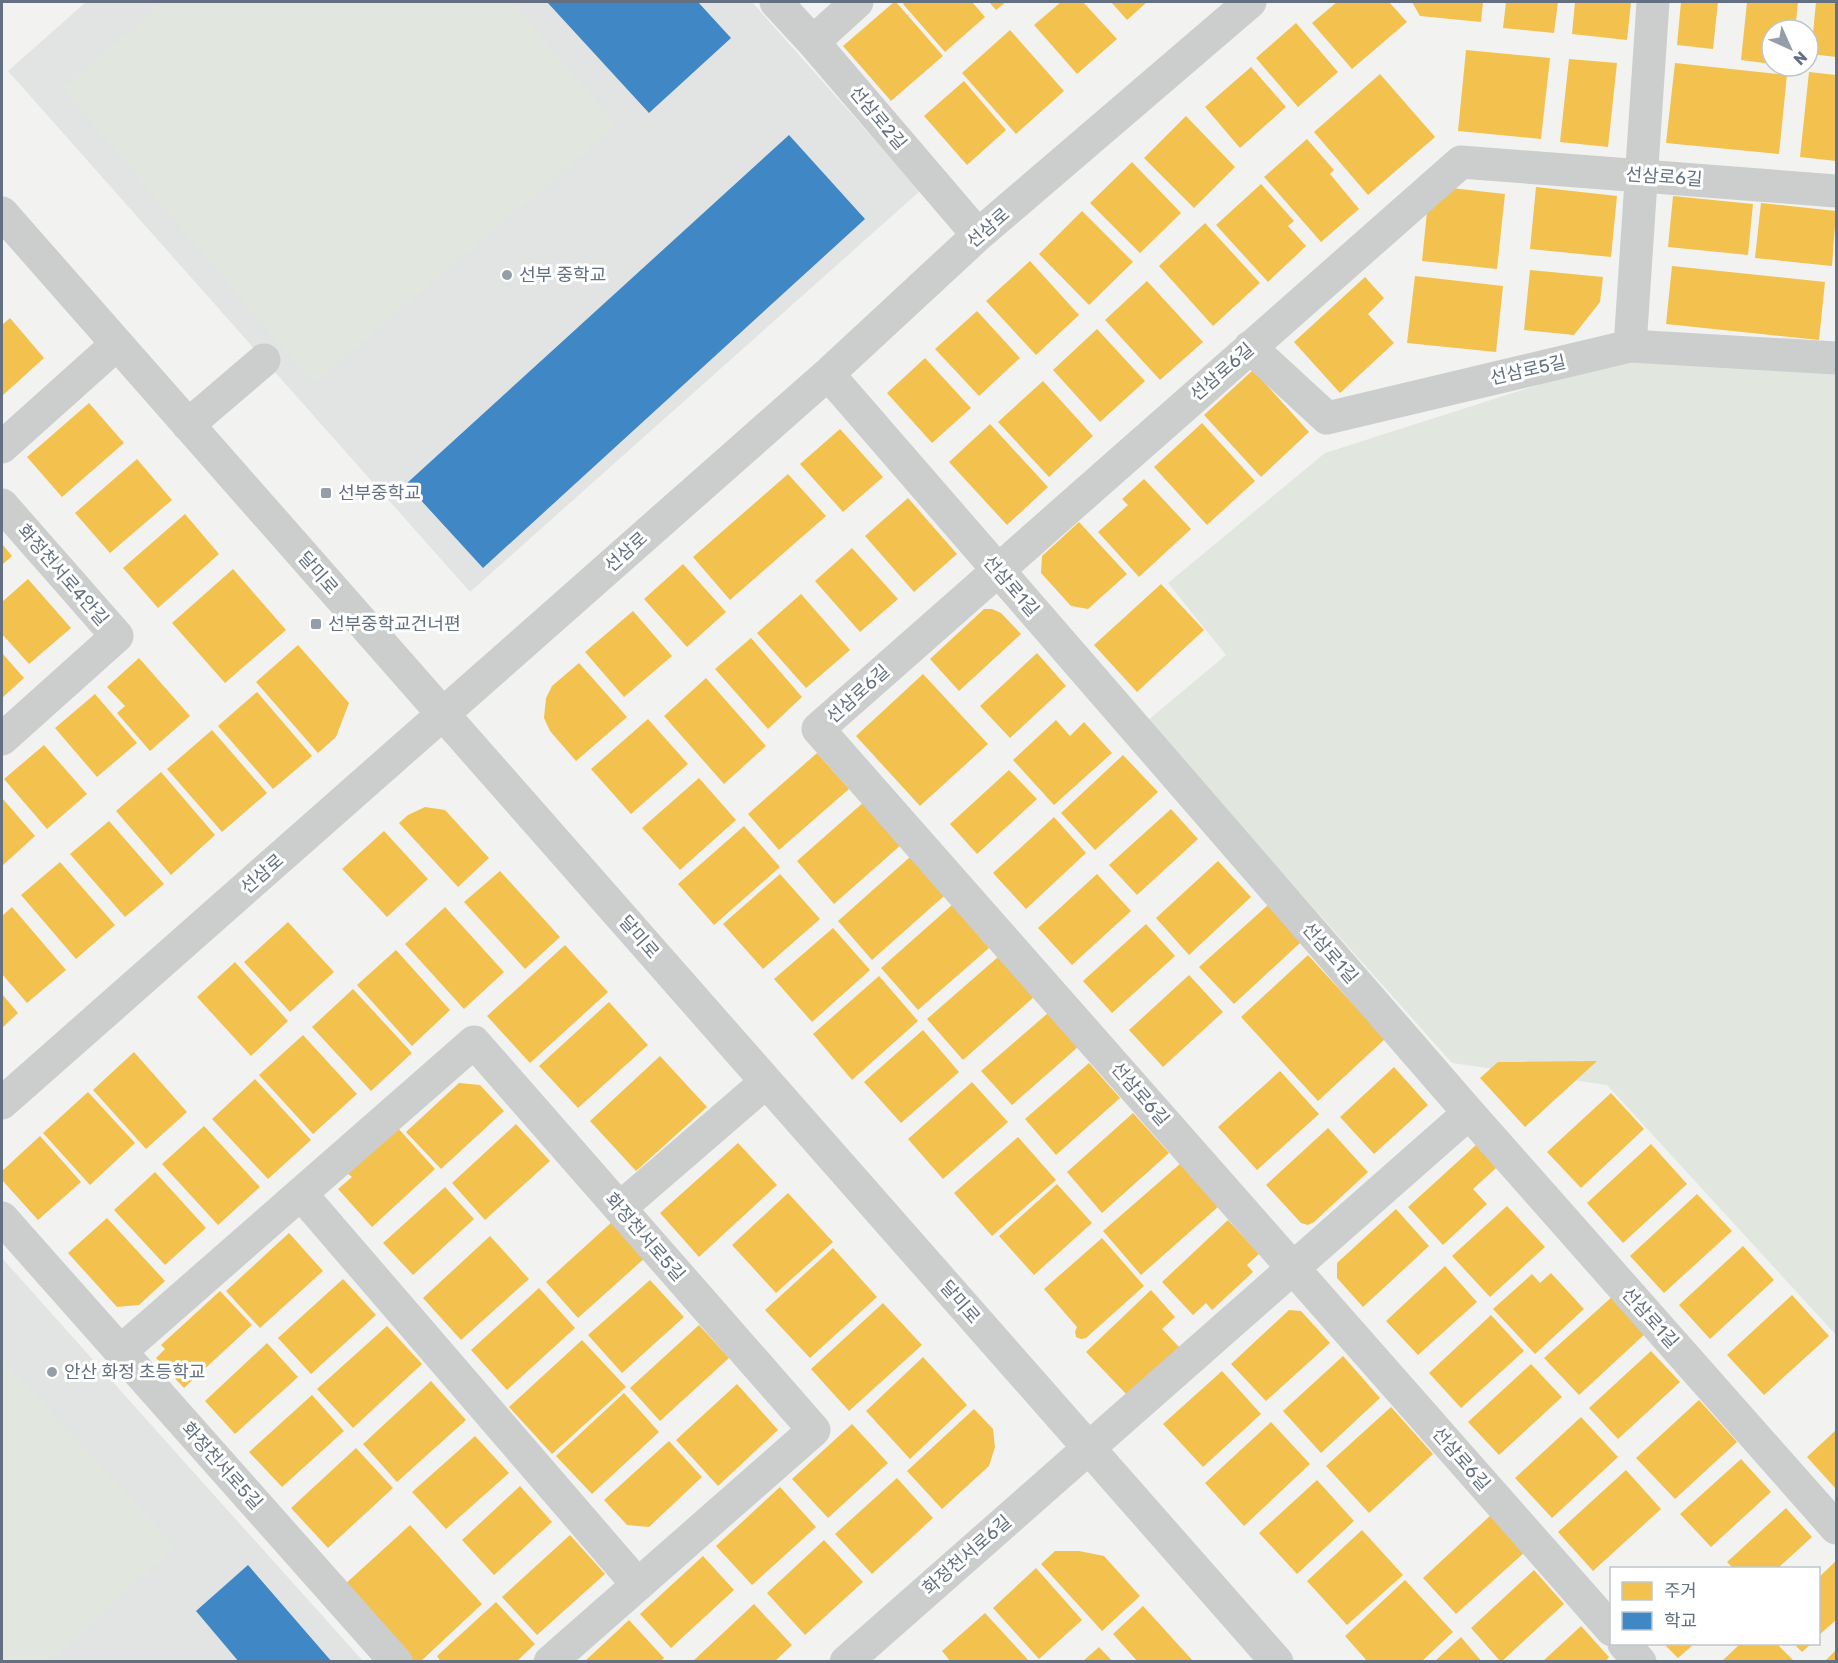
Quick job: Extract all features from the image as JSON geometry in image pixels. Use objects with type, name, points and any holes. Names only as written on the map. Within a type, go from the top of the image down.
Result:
[{"type":"street","name":"선삼로2길","points":[[776,2],[813,42],[901,158],[978,236]]},
{"type":"street","points":[[813,42],[857,2]]},
{"type":"street","name":"선삼로","points":[[2,1103],[828,374],[978,236],[1250,2]]},
{"type":"street","points":[[1630,346],[1653,2]]},
{"type":"street","name":"선삼로6길","points":[[1610,1629],[818,729],[1461,162],[1836,191]]},
{"type":"street","name":"달미로","points":[[2,213],[1277,1662]]},
{"type":"street","points":[[2,447],[117,344]]},
{"type":"street","name":"선삼로5길","points":[[1250,347],[1326,418],[1630,346],[1836,358]]},
{"type":"street","points":[[188,425],[264,360]]},
{"type":"street","name":"선삼로1길","points":[[828,374],[1469,1113],[1836,1528]]},
{"type":"street","name":"화정천서로4안길","points":[[2,505],[117,636],[2,739]]},
{"type":"street","name":"화정천서로5길","points":[[120,1352],[474,1042],[814,1430],[550,1662]]},
{"type":"street","points":[[620,1208],[766,1082]]},
{"type":"street","name":"화정천서로6길","points":[[846,1662],[1469,1113]]},
{"type":"street","points":[[301,1194],[638,1585]]},
{"type":"street","name":"화정천서로5길","points":[[2,1218],[120,1352],[216,1478],[396,1662]]},
{"type":"street","points":[[1625,1645],[1640,1662]]},
{"type":"shaded area","name":"선부 중학교","points":[[86,2],[752,2],[920,191],[470,592],[8,71]]},
{"type":"shaded area","points":[[165,2],[511,2],[616,126],[313,383],[63,88]]},
{"type":"shaded area","points":[[1613,361],[1836,373],[1836,1335],[1607,1085],[1452,1063],[1147,721],[1226,655],[1168,583],[1325,453]]},
{"type":"shaded area","name":"안산 화정 초등학교","points":[[2,1258],[205,1485],[363,1661],[2,1661]]},
{"type":"shaded area","points":[[2,1360],[175,1546],[51,1661],[2,1661]]},
{"type":"building: 주거","points":[[894,2],[943,56],[891,101],[843,46]]},
{"type":"building: 주거","points":[[905,2],[972,2],[985,17],[945,52],[903,4]]},
{"type":"building: 주거","points":[[989,2],[1006,2],[996,10]]},
{"type":"building: 주거","points":[[1061,2],[1083,2],[1117,39],[1077,74],[1034,25]]},
{"type":"building: 주거","points":[[1111,2],[1147,2],[1127,20]]},
{"type":"building: 주거","points":[[1337,2],[1389,2],[1407,22],[1352,69],[1312,23]]},
{"type":"building: 주거","points":[[1412,2],[1483,2],[1481,22],[1420,16]]},
{"type":"building: 주거","points":[[1506,2],[1558,2],[1554,33],[1503,28]]},
{"type":"building: 주거","points":[[1575,2],[1631,2],[1627,40],[1572,34]]},
{"type":"building: 주거","points":[[1681,2],[1718,2],[1713,49],[1677,45]]},
{"type":"building: 주거","points":[[1747,2],[1798,2],[1796,18],[1760,18],[1760,62],[1741,60]]},
{"type":"building: 주거","points":[[1816,2],[1836,2],[1836,57],[1820,55],[1820,18],[1814,18]]},
{"type":"building: 주거","points":[[1296,23],[1338,72],[1298,107],[1256,58]]},
{"type":"building: 주거","points":[[1010,30],[1064,91],[1016,134],[962,73]]},
{"type":"building: 주거","points":[[1466,50],[1550,58],[1541,139],[1458,131]]},
{"type":"building: 주거","points":[[1569,59],[1617,63],[1608,147],[1560,142]]},
{"type":"building: 주거","points":[[1675,63],[1760,72],[1760,78],[1787,78],[1779,154],[1666,143]]},
{"type":"building: 주거","points":[[1251,67],[1286,107],[1240,148],[1205,107]]},
{"type":"building: 주거","points":[[1820,73],[1836,75],[1836,161],[1800,157],[1808,78],[1820,78]]},
{"type":"building: 주거","points":[[1380,74],[1435,137],[1368,195],[1314,132]]},
{"type":"building: 주거","points":[[964,81],[1006,130],[967,165],[924,116]]},
{"type":"building: 주거","points":[[1186,116],[1235,167],[1194,208],[1144,158]]},
{"type":"building: 주거","points":[[1307,139],[1334,170],[1330,174],[1359,209],[1321,242],[1264,177]]},
{"type":"building: 주거","points":[[1132,162],[1181,213],[1140,253],[1090,203]]},
{"type":"building: 주거","points":[[1261,184],[1294,221],[1288,226],[1306,246],[1268,282],[1216,225]]},
{"type":"building: 주거","points":[[1536,187],[1617,196],[1611,257],[1530,249]]},
{"type":"building: 주거","points":[[1451,188],[1505,194],[1497,269],[1422,261],[1427,212]]},
{"type":"building: 주거","points":[[1673,196],[1753,204],[1748,255],[1668,247]]},
{"type":"building: 주거","points":[[1761,203],[1836,211],[1832,266],[1755,258]]},
{"type":"building: 주거","points":[[1082,211],[1133,262],[1089,305],[1039,254]]},
{"type":"building: 주거","points":[[1205,223],[1260,283],[1213,326],[1159,266]]},
{"type":"building: 주거","points":[[1030,261],[1079,315],[1036,355],[986,301]]},
{"type":"building: 주거","points":[[1672,266],[1825,282],[1819,340],[1666,324]]},
{"type":"building: 주거","points":[[1530,270],[1603,277],[1600,302],[1574,335],[1524,330]]},
{"type":"building: 주거","points":[[1415,276],[1503,286],[1496,352],[1407,343]]},
{"type":"building: 주거","points":[[1365,277],[1384,298],[1368,314],[1394,343],[1340,393],[1294,342]]},
{"type":"building: 주거","points":[[1147,281],[1203,342],[1160,380],[1105,320]]},
{"type":"building: 주거","points":[[977,311],[1020,358],[979,396],[935,349]]},
{"type":"building: 주거","points":[[10,318],[44,358],[2,396],[2,325]]},
{"type":"building: 주거","points":[[1097,329],[1145,381],[1100,422],[1053,370]]},
{"type":"building: 주거","points":[[925,358],[971,408],[932,443],[887,393]]},
{"type":"building: 주거","points":[[1253,370],[1309,432],[1261,477],[1204,415]]},
{"type":"building: 주거","points":[[1043,381],[1093,436],[1049,477],[998,422]]},
{"type":"building: 주거","points":[[89,403],[124,443],[62,497],[27,457]]},
{"type":"building: 주거","points":[[1202,423],[1255,481],[1207,525],[1154,467]]},
{"type":"building: 주거","points":[[990,424],[1048,487],[1007,525],[949,462]]},
{"type":"building: 주거","points":[[840,429],[883,477],[843,512],[800,464]]},
{"type":"building: 주거","points":[[137,459],[172,500],[110,553],[75,513]]},
{"type":"building: 주거","points":[[788,474],[826,516],[730,600],[693,557]]},
{"type":"building: 주거","points":[[1144,479],[1191,529],[1139,577],[1098,532],[1128,505],[1122,499]]},
{"type":"building: 주거","points":[[908,498],[957,554],[914,592],[865,536]]},
{"type":"building: 주거","points":[[185,514],[219,554],[158,608],[123,568]]},
{"type":"building: 주거","points":[[1079,522],[1127,574],[1088,609],[1071,606],[1041,573],[1042,556]]},
{"type":"building: 주거","points":[[2,544],[12,556],[2,565]]},
{"type":"building: 주거","points":[[852,548],[898,599],[860,632],[815,581]]},
{"type":"building: 주거","points":[[683,564],[726,612],[687,647],[644,599]]},
{"type":"building: 주거","points":[[233,569],[286,630],[225,683],[172,623]]},
{"type":"building: 주거","points":[[28,579],[71,628],[29,664],[2,634],[2,602]]},
{"type":"building: 주거","points":[[1161,584],[1204,630],[1137,692],[1094,645]]},
{"type":"building: 주거","points":[[801,594],[850,650],[806,688],[757,633]]},
{"type":"building: 주거","points":[[984,609],[992,609],[1001,613],[1021,634],[959,691],[930,659]]},
{"type":"building: 주거","points":[[633,611],[672,656],[624,697],[585,652]]},
{"type":"building: 주거","points":[[751,638],[802,697],[768,729],[715,669]]},
{"type":"building: 주거","points":[[298,645],[349,703],[336,737],[318,753],[256,682]]},
{"type":"building: 주거","points":[[2,653],[24,678],[2,698]]},
{"type":"building: 주거","points":[[1037,653],[1066,686],[1010,738],[980,706]]},
{"type":"building: 주거","points":[[139,658],[190,716],[150,751],[117,713],[125,706],[107,687]]},
{"type":"building: 주거","points":[[579,663],[627,717],[576,761],[550,731],[544,718],[546,698],[552,686]]},
{"type":"building: 주거","points":[[923,674],[988,744],[920,806],[856,736]]},
{"type":"building: 주거","points":[[706,678],[766,746],[724,784],[664,716]]},
{"type":"building: 주거","points":[[257,692],[312,756],[273,789],[218,726]]},
{"type":"building: 주거","points":[[95,694],[137,743],[97,777],[55,728]]},
{"type":"building: 주거","points":[[648,719],[688,764],[631,814],[591,769]]},
{"type":"building: 주거","points":[[1056,720],[1070,736],[1084,722],[1112,753],[1054,805],[1013,760]]},
{"type":"building: 주거","points":[[212,730],[267,793],[222,832],[167,769]]},
{"type":"building: 주거","points":[[44,745],[87,794],[47,829],[4,779]]},
{"type":"building: 주거","points":[[817,753],[849,789],[779,850],[748,814]]},
{"type":"building: 주거","points":[[1123,755],[1158,792],[1095,850],[1061,813]]},
{"type":"building: 주거","points":[[1009,770],[1037,799],[977,854],[950,824]]},
{"type":"building: 주거","points":[[161,772],[215,835],[171,875],[116,811]]},
{"type":"building: 주거","points":[[699,778],[736,820],[680,870],[642,828]]},
{"type":"building: 주거","points":[[2,798],[35,836],[2,866]]},
{"type":"building: 주거","points":[[865,801],[902,844],[834,904],[797,861]]},
{"type":"building: 주거","points":[[425,807],[445,810],[489,858],[458,887],[399,823],[408,815]]},
{"type":"building: 주거","points":[[1171,809],[1198,839],[1137,895],[1109,865]]},
{"type":"building: 주거","points":[[1054,817],[1086,853],[1026,909],[993,873]]},
{"type":"building: 주거","points":[[109,821],[164,884],[125,917],[70,854]]},
{"type":"building: 주거","points":[[744,826],[780,867],[714,925],[678,884]]},
{"type":"building: 주거","points":[[384,831],[428,879],[387,917],[342,869]]},
{"type":"building: 주거","points":[[910,857],[944,896],[872,960],[838,921]]},
{"type":"building: 주거","points":[[1218,861],[1251,897],[1189,955],[1156,918]]},
{"type":"building: 주거","points":[[60,862],[115,925],[76,959],[21,895]]},
{"type":"building: 주거","points":[[500,871],[560,937],[525,969],[464,902]]},
{"type":"building: 주거","points":[[780,874],[820,919],[763,969],[723,924]]},
{"type":"building: 주거","points":[[1097,874],[1131,911],[1072,965],[1038,928]]},
{"type":"building: 주거","points":[[952,905],[989,948],[918,1010],[881,968]]},
{"type":"building: 주거","points":[[1268,905],[1301,942],[1234,1004],[1199,967]]},
{"type":"building: 주거","points":[[12,907],[66,970],[27,1003],[2,974],[2,916]]},
{"type":"building: 주거","points":[[445,907],[504,972],[464,1009],[405,944]]},
{"type":"building: 주거","points":[[288,922],[334,972],[290,1012],[244,962]]},
{"type":"building: 주거","points":[[1146,924],[1175,956],[1112,1013],[1083,981]]},
{"type":"building: 주거","points":[[833,928],[870,970],[812,1022],[774,979]]},
{"type":"building: 주거","points":[[565,945],[608,992],[530,1063],[487,1016]]},
{"type":"building: 주거","points":[[396,950],[450,1010],[412,1046],[357,985]]},
{"type":"building: 주거","points":[[1308,955],[1385,1039],[1318,1101],[1241,1017]]},
{"type":"building: 주거","points":[[998,957],[1034,997],[963,1060],[927,1019]]},
{"type":"building: 주거","points":[[235,962],[288,1021],[251,1056],[197,997]]},
{"type":"building: 주거","points":[[1189,975],[1223,1012],[1163,1067],[1129,1030]]},
{"type":"building: 주거","points":[[879,976],[918,1021],[852,1080],[813,1034]]},
{"type":"building: 주거","points":[[353,989],[412,1053],[371,1091],[312,1027]]},
{"type":"building: 주거","points":[[2,994],[18,1013],[2,1028]]},
{"type":"building: 주거","points":[[609,1002],[648,1045],[578,1108],[539,1066]]},
{"type":"building: 주거","points":[[1048,1013],[1078,1047],[1012,1105],[981,1071]]},
{"type":"building: 주거","points":[[923,1030],[959,1072],[901,1123],[864,1082]]},
{"type":"building: 주거","points":[[303,1035],[357,1094],[313,1134],[259,1075]]},
{"type":"building: 주거","points":[[134,1052],[187,1112],[146,1149],[93,1090]]},
{"type":"building: 주거","points":[[660,1056],[707,1107],[636,1171],[590,1121]]},
{"type":"building: 주거","points":[[1597,1061],[1525,1127],[1480,1078],[1498,1062]]},
{"type":"building: 주거","points":[[1089,1063],[1120,1098],[1056,1155],[1025,1119]]},
{"type":"building: 주거","points":[[1394,1067],[1428,1105],[1374,1154],[1340,1117]]},
{"type":"building: 주거","points":[[1280,1071],[1319,1114],[1257,1170],[1218,1127]]},
{"type":"building: 주거","points":[[255,1079],[311,1140],[268,1179],[212,1119]]},
{"type":"building: 주거","points":[[972,1082],[1008,1122],[943,1179],[908,1139]]},
{"type":"building: 주거","points":[[459,1083],[480,1085],[504,1111],[441,1169],[406,1132]]},
{"type":"building: 주거","points":[[88,1092],[135,1143],[90,1185],[43,1133]]},
{"type":"building: 주거","points":[[1611,1093],[1644,1129],[1581,1188],[1547,1152]]},
{"type":"building: 주거","points":[[1133,1113],[1169,1153],[1102,1213],[1067,1172]]},
{"type":"building: 주거","points":[[516,1124],[550,1161],[485,1220],[452,1183]]},
{"type":"building: 주거","points":[[204,1126],[260,1187],[218,1225],[162,1164]]},
{"type":"building: 주거","points":[[397,1127],[435,1169],[372,1227],[338,1189],[352,1177],[347,1173]]},
{"type":"building: 주거","points":[[1328,1128],[1368,1172],[1308,1225],[1301,1223],[1266,1185]]},
{"type":"building: 주거","points":[[40,1136],[81,1182],[38,1220],[2,1180],[2,1171]]},
{"type":"building: 주거","points":[[1018,1137],[1056,1180],[992,1236],[954,1193]]},
{"type":"building: 주거","points":[[738,1143],[777,1185],[699,1257],[660,1213]]},
{"type":"building: 주거","points":[[1651,1144],[1687,1184],[1623,1243],[1587,1203]]},
{"type":"building: 주거","points":[[1476,1145],[1496,1168],[1473,1189],[1487,1204],[1443,1245],[1408,1207]]},
{"type":"building: 주거","points":[[1181,1163],[1219,1206],[1141,1275],[1103,1231]]},
{"type":"building: 주거","points":[[155,1172],[206,1228],[165,1265],[114,1210]]},
{"type":"building: 주거","points":[[1057,1184],[1092,1223],[1034,1275],[999,1236]]},
{"type":"building: 주거","points":[[445,1187],[474,1219],[413,1275],[383,1243]]},
{"type":"building: 주거","points":[[788,1193],[833,1242],[776,1293],[732,1245]]},
{"type":"building: 주거","points":[[1697,1194],[1732,1231],[1664,1293],[1630,1256]]},
{"type":"building: 주거","points":[[1507,1206],[1545,1247],[1490,1297],[1452,1256]]},
{"type":"building: 주거","points":[[1396,1209],[1429,1246],[1363,1307],[1337,1278],[1337,1263]]},
{"type":"building: 주거","points":[[107,1218],[165,1281],[139,1305],[117,1307],[68,1253]]},
{"type":"building: 주거","points":[[1228,1220],[1259,1254],[1247,1265],[1253,1272],[1212,1310],[1206,1303],[1193,1315],[1162,1282]]},
{"type":"building: 주거","points":[[613,1221],[646,1257],[578,1318],[546,1282]]},
{"type":"building: 주거","points":[[289,1233],[323,1271],[260,1328],[226,1291]]},
{"type":"building: 주거","points":[[490,1236],[529,1279],[461,1340],[423,1298]]},
{"type":"building: 주거","points":[[1102,1238],[1144,1286],[1086,1338],[1081,1339],[1076,1337],[1077,1327],[1044,1289]]},
{"type":"building: 주거","points":[[1743,1246],[1774,1280],[1710,1339],[1679,1305]]},
{"type":"building: 주거","points":[[833,1248],[877,1297],[810,1358],[765,1310]]},
{"type":"building: 주거","points":[[1445,1266],[1477,1302],[1418,1355],[1386,1321]]},
{"type":"building: 주거","points":[[1551,1273],[1584,1309],[1535,1354],[1493,1309],[1532,1274],[1540,1283]]},
{"type":"building: 주거","points":[[343,1279],[376,1315],[311,1374],[278,1338]]},
{"type":"building: 주거","points":[[650,1280],[684,1317],[622,1373],[588,1335]]},
{"type":"building: 주거","points":[[539,1288],[575,1328],[507,1390],[471,1350]]},
{"type":"building: 주거","points":[[1151,1290],[1175,1317],[1162,1329],[1180,1348],[1129,1397],[1086,1352]]},
{"type":"building: 주거","points":[[220,1291],[252,1325],[184,1388],[156,1358],[165,1349],[161,1345]]},
{"type":"building: 주거","points":[[1792,1295],[1829,1336],[1764,1395],[1727,1355]]},
{"type":"building: 주거","points":[[1613,1296],[1646,1333],[1579,1395],[1544,1358]]},
{"type":"building: 주거","points":[[883,1303],[922,1345],[849,1411],[811,1369]]},
{"type":"building: 주거","points":[[1289,1310],[1301,1311],[1330,1343],[1266,1401],[1231,1364]]},
{"type":"building: 주거","points":[[1491,1315],[1524,1351],[1461,1408],[1429,1373]]},
{"type":"building: 주거","points":[[699,1325],[729,1358],[660,1421],[630,1388]]},
{"type":"building: 주거","points":[[387,1326],[422,1364],[353,1428],[317,1389]]},
{"type":"building: 주거","points":[[582,1340],[626,1387],[552,1454],[509,1407]]},
{"type":"building: 주거","points":[[267,1343],[298,1377],[235,1434],[205,1401]]},
{"type":"building: 주거","points":[[1651,1351],[1680,1382],[1618,1439],[1589,1408]]},
{"type":"building: 주거","points":[[1343,1356],[1380,1398],[1321,1453],[1283,1411]]},
{"type":"building: 주거","points":[[923,1357],[967,1405],[910,1459],[866,1411]]},
{"type":"building: 주거","points":[[1531,1364],[1562,1397],[1499,1455],[1468,1422]]},
{"type":"building: 주거","points":[[1222,1371],[1261,1414],[1203,1467],[1163,1424]]},
{"type":"building: 주거","points":[[431,1381],[466,1420],[397,1482],[363,1444]]},
{"type":"building: 주거","points":[[737,1384],[778,1430],[718,1486],[676,1440]]},
{"type":"building: 주거","points":[[624,1393],[659,1432],[592,1494],[556,1456]]},
{"type":"building: 주거","points":[[312,1395],[344,1431],[282,1487],[249,1452]]},
{"type":"building: 주거","points":[[1699,1400],[1737,1442],[1675,1499],[1636,1458]]},
{"type":"building: 주거","points":[[1391,1407],[1433,1454],[1369,1513],[1326,1466]]},
{"type":"building: 주거","points":[[974,1409],[993,1429],[995,1447],[989,1466],[942,1509],[907,1471]]},
{"type":"building: 주거","points":[[1581,1417],[1618,1457],[1552,1518],[1515,1478]]},
{"type":"building: 주거","points":[[1271,1422],[1310,1464],[1244,1526],[1205,1483]]},
{"type":"building: 주거","points":[[852,1424],[888,1463],[828,1518],[792,1479]]},
{"type":"building: 주거","points":[[1836,1430],[1836,1489],[1807,1457]]},
{"type":"building: 주거","points":[[475,1436],[509,1473],[446,1529],[412,1492]]},
{"type":"building: 주거","points":[[669,1441],[702,1477],[649,1527],[627,1525],[604,1500]]},
{"type":"building: 주거","points":[[356,1448],[393,1488],[328,1548],[291,1508]]},
{"type":"building: 주거","points":[[1741,1459],[1771,1492],[1711,1547],[1680,1514]]},
{"type":"building: 주거","points":[[1626,1470],[1661,1509],[1593,1571],[1558,1532]]},
{"type":"building: 주거","points":[[897,1478],[933,1518],[872,1574],[835,1534]]},
{"type":"building: 주거","points":[[1317,1480],[1354,1521],[1297,1574],[1259,1533]]},
{"type":"building: 주거","points":[[520,1486],[552,1522],[494,1575],[462,1540]]},
{"type":"building: 주거","points":[[780,1487],[816,1527],[752,1585],[716,1546]]},
{"type":"building: 주거","points":[[1786,1508],[1812,1537],[1779,1567],[1732,1567],[1727,1562]]},
{"type":"building: 주거","points":[[1492,1514],[1526,1551],[1456,1614],[1423,1578]]},
{"type":"building: 주거","points":[[410,1525],[482,1604],[420,1662],[411,1662],[343,1586]]},
{"type":"building: 주거","points":[[1362,1530],[1403,1575],[1347,1625],[1307,1581]]},
{"type":"building: 주거","points":[[570,1535],[605,1574],[537,1635],[502,1597]]},
{"type":"building: 주거","points":[[824,1540],[863,1582],[805,1635],[767,1593]]},
{"type":"building: 주거","points":[[1055,1551],[1079,1551],[1104,1556],[1140,1596],[1102,1631],[1041,1564]]},
{"type":"building: 주거","points":[[703,1556],[734,1590],[671,1648],[640,1614]]},
{"type":"building: 주거","points":[[1836,1561],[1836,1620],[1820,1634],[1820,1576]]},
{"type":"building: 주거","points":[[1036,1568],[1082,1620],[1039,1659],[993,1608]]},
{"type":"building: 주거","points":[[1534,1570],[1564,1604],[1501,1662],[1471,1628]]},
{"type":"building: 주거","points":[[1405,1580],[1453,1632],[1421,1662],[1368,1662],[1345,1636]]},
{"type":"building: 주거","points":[[496,1602],[535,1644],[516,1662],[441,1662],[437,1656]]},
{"type":"building: 주거","points":[[754,1604],[792,1645],[774,1662],[692,1662]]},
{"type":"building: 주거","points":[[1143,1606],[1194,1662],[1138,1662],[1113,1634]]},
{"type":"building: 주거","points":[[985,1613],[1030,1662],[951,1662],[942,1651]]},
{"type":"building: 주거","points":[[629,1620],[664,1658],[660,1662],[584,1662]]},
{"type":"building: 주거","points":[[1581,1626],[1609,1657],[1605,1662],[1542,1662]]},
{"type":"building: 주거","points":[[1461,1637],[1482,1662],[1434,1662]]},
{"type":"building: 주거","points":[[1665,1645],[1693,1645],[1678,1658]]},
{"type":"building: 주거","points":[[1739,1645],[1778,1645],[1793,1660],[1721,1662]]},
{"type":"building: 주거","points":[[1795,1645],[1810,1645],[1802,1652]]},
{"type":"building: 주거","points":[[1099,1647],[1113,1662],[1082,1662]]},
{"type":"building: 주거","points":[[1836,1650],[1836,1662],[1824,1662]]},
{"type":"building: 학교","points":[[547,2],[698,2],[731,38],[649,113]]},
{"type":"building: 학교","points":[[789,135],[865,219],[483,568],[406,484]]},
{"type":"building: 학교","points":[[248,1565],[332,1662],[239,1662],[196,1611]]},
{"type":"place","name":"선부 중학교","points":[[507,275]]},
{"type":"place","name":"선부중학교","points":[[326,493]]},
{"type":"place","name":"선부중학교건너편","points":[[316,624]]},
{"type":"place","name":"안산 화정 초등학교","points":[[52,1372]]}]
